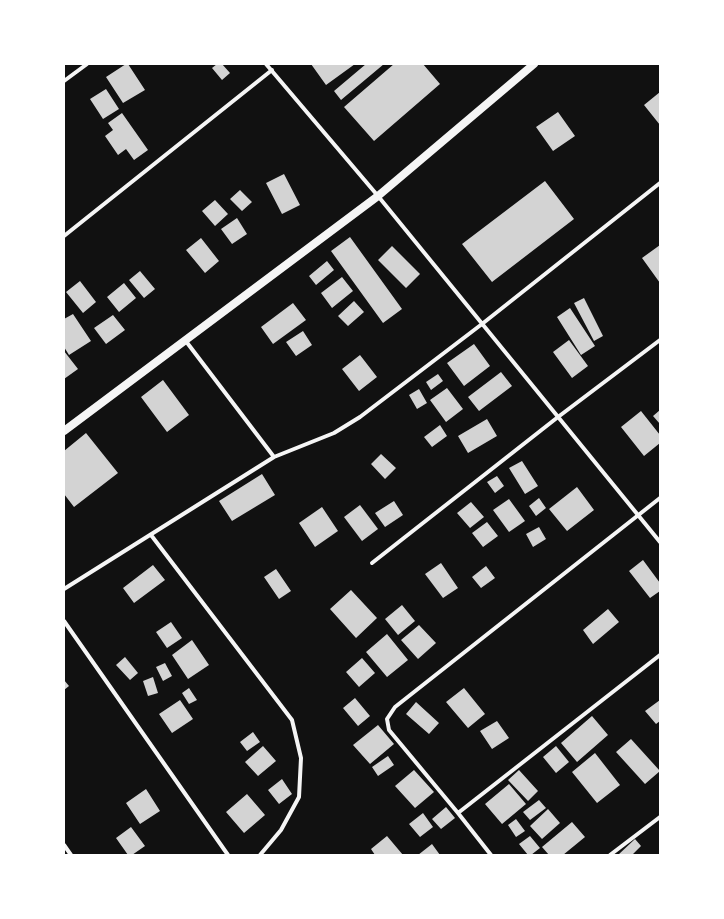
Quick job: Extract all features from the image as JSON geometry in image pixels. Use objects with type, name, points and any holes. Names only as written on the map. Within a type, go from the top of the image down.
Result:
[{"type":"main road","points":[[64,431],[378,196],[534,64]]},
{"type":"street","points":[[64,81],[87,64]]},
{"type":"street","points":[[266,64],[378,196],[660,542]]},
{"type":"street","points":[[64,236],[272,70]]},
{"type":"street","points":[[64,589],[274,458],[334,433],[360,417],[482,324],[660,183]]},
{"type":"street","points":[[185,340],[274,458]]},
{"type":"street","points":[[372,563],[660,340]]},
{"type":"street","points":[[491,855],[389,730],[387,719],[395,707],[660,498]]},
{"type":"street","points":[[151,535],[292,720],[301,758],[299,797],[281,830],[260,855]]},
{"type":"street","points":[[64,621],[228,855]]},
{"type":"street","points":[[458,813],[660,655]]},
{"type":"street","points":[[610,855],[660,816]]},
{"type":"street","points":[[64,845],[71,855]]},
{"type":"building","points":[[128,64],[145,90],[123,103],[106,77]]},
{"type":"building","points":[[217,64],[222,64],[230,73],[222,80],[212,68]]},
{"type":"building","points":[[311,64],[355,64],[326,85]]},
{"type":"building","points":[[366,64],[384,64],[341,100],[334,91]]},
{"type":"building","points":[[394,64],[423,64],[440,84],[374,141],[344,107]]},
{"type":"building","points":[[106,89],[119,109],[103,119],[90,99]]},
{"type":"building","points":[[660,92],[660,125],[644,105]]},
{"type":"building","points":[[558,112],[575,136],[553,151],[536,127]]},
{"type":"building","points":[[122,113],[148,150],[134,160],[126,149],[118,155],[105,136],[113,130],[108,123]]},
{"type":"building","points":[[284,174],[300,205],[282,214],[266,183]]},
{"type":"building","points":[[545,181],[574,219],[492,282],[462,244]]},
{"type":"building","points":[[240,190],[252,202],[242,211],[230,199]]},
{"type":"building","points":[[215,200],[228,214],[215,226],[202,211]]},
{"type":"building","points":[[237,218],[247,234],[232,244],[221,229]]},
{"type":"building","points":[[350,237],[402,309],[383,323],[331,251]]},
{"type":"building","points":[[201,238],[219,261],[205,273],[186,250]]},
{"type":"building","points":[[660,245],[660,283],[642,258]]},
{"type":"building","points":[[392,246],[420,274],[406,288],[378,260]]},
{"type":"building","points":[[327,261],[334,270],[316,285],[309,276]]},
{"type":"building","points":[[140,271],[155,289],[144,298],[129,280]]},
{"type":"building","points":[[342,277],[353,291],[332,308],[321,293]]},
{"type":"building","points":[[80,281],[96,302],[83,313],[66,292]]},
{"type":"building","points":[[124,283],[136,298],[119,312],[107,297]]},
{"type":"building","points":[[584,298],[603,336],[594,341],[574,303]]},
{"type":"building","points":[[354,301],[364,312],[348,326],[338,316]]},
{"type":"building","points":[[293,303],[306,320],[273,344],[261,327]]},
{"type":"building","points":[[570,308],[595,346],[581,355],[557,317]]},
{"type":"building","points":[[73,314],[91,341],[69,355],[64,347],[64,319]]},
{"type":"building","points":[[113,315],[125,330],[106,344],[94,328]]},
{"type":"building","points":[[303,331],[312,345],[296,356],[286,342]]},
{"type":"building","points":[[569,340],[588,366],[572,378],[553,352]]},
{"type":"building","points":[[474,344],[490,366],[464,386],[447,363]]},
{"type":"building","points":[[64,351],[78,369],[64,379]]},
{"type":"building","points":[[360,355],[377,377],[359,391],[342,369]]},
{"type":"building","points":[[501,372],[512,386],[479,411],[468,397]]},
{"type":"building","points":[[438,374],[443,381],[431,390],[426,382]]},
{"type":"building","points":[[163,380],[189,415],[167,432],[141,397]]},
{"type":"building","points":[[447,388],[463,409],[446,422],[430,400]]},
{"type":"building","points":[[419,389],[427,403],[417,409],[409,395]]},
{"type":"building","points":[[660,410],[660,424],[653,416]]},
{"type":"building","points":[[641,411],[660,435],[660,443],[644,456],[621,427]]},
{"type":"building","points":[[487,419],[497,436],[468,453],[458,436]]},
{"type":"building","points":[[440,425],[447,436],[432,447],[424,437]]},
{"type":"building","points":[[86,433],[118,473],[74,507],[64,494],[64,451]]},
{"type":"building","points":[[381,454],[396,468],[385,479],[371,464]]},
{"type":"building","points":[[522,461],[538,486],[525,494],[509,468]]},
{"type":"building","points":[[262,474],[275,495],[232,521],[219,501]]},
{"type":"building","points":[[497,476],[504,486],[495,493],[487,482]]},
{"type":"building","points":[[577,487],[594,510],[567,531],[549,509]]},
{"type":"building","points":[[539,498],[546,508],[536,516],[529,506]]},
{"type":"building","points":[[509,499],[525,521],[509,532],[493,510]]},
{"type":"building","points":[[394,501],[403,515],[385,527],[375,513]]},
{"type":"building","points":[[471,502],[484,517],[470,528],[457,513]]},
{"type":"building","points":[[360,505],[378,529],[362,541],[344,517]]},
{"type":"building","points":[[322,507],[338,531],[315,547],[299,523]]},
{"type":"building","points":[[487,522],[498,536],[483,547],[472,533]]},
{"type":"building","points":[[539,527],[546,539],[533,547],[526,534]]},
{"type":"building","points":[[643,560],[660,583],[660,591],[650,598],[629,571]]},
{"type":"building","points":[[441,563],[458,588],[443,598],[425,574]]},
{"type":"building","points":[[153,565],[165,580],[134,603],[123,588]]},
{"type":"building","points":[[486,566],[495,578],[481,588],[472,577]]},
{"type":"building","points":[[276,569],[291,591],[279,599],[264,577]]},
{"type":"building","points":[[351,590],[377,618],[356,638],[330,609]]},
{"type":"building","points":[[402,605],[415,621],[398,635],[385,619]]},
{"type":"building","points":[[608,609],[619,622],[593,644],[583,630]]},
{"type":"building","points":[[171,622],[182,638],[167,648],[156,632]]},
{"type":"building","points":[[419,625],[436,643],[418,659],[401,640]]},
{"type":"building","points":[[387,634],[408,660],[387,677],[366,652]]},
{"type":"building","points":[[192,640],[209,665],[188,679],[172,655]]},
{"type":"building","points":[[125,657],[138,673],[130,680],[116,665]]},
{"type":"building","points":[[362,658],[375,673],[359,687],[346,672]]},
{"type":"building","points":[[165,663],[172,676],[163,681],[156,667]]},
{"type":"building","points":[[153,677],[158,693],[148,696],[143,681]]},
{"type":"building","points":[[64,680],[69,686],[64,690]]},
{"type":"building","points":[[189,688],[197,700],[189,704],[182,693]]},
{"type":"building","points":[[464,688],[485,714],[468,728],[446,702]]},
{"type":"building","points":[[355,698],[370,716],[358,726],[343,708]]},
{"type":"building","points":[[180,700],[193,719],[172,733],[159,714]]},
{"type":"building","points":[[660,700],[660,721],[656,724],[645,711]]},
{"type":"building","points":[[416,702],[439,723],[429,734],[406,714]]},
{"type":"building","points":[[592,716],[608,735],[577,762],[561,743]]},
{"type":"building","points":[[497,721],[509,738],[492,749],[480,731]]},
{"type":"building","points":[[378,725],[394,744],[370,764],[353,745]]},
{"type":"building","points":[[253,732],[260,742],[247,751],[240,742]]},
{"type":"building","points":[[631,739],[660,771],[645,784],[616,752]]},
{"type":"building","points":[[263,746],[276,761],[258,776],[245,762]]},
{"type":"building","points":[[556,746],[569,762],[556,773],[543,757]]},
{"type":"building","points":[[595,753],[620,785],[597,803],[572,772]]},
{"type":"building","points":[[388,756],[394,765],[378,776],[372,767]]},
{"type":"building","points":[[414,770],[434,792],[415,808],[395,786]]},
{"type":"building","points":[[519,770],[538,791],[528,801],[508,780]]},
{"type":"building","points":[[282,779],[292,794],[279,804],[268,790]]},
{"type":"building","points":[[509,784],[526,804],[502,824],[485,804]]},
{"type":"building","points":[[146,789],[160,811],[140,824],[126,803]]},
{"type":"building","points":[[247,794],[265,815],[244,833],[226,812]]},
{"type":"building","points":[[539,800],[546,808],[530,820],[523,812]]},
{"type":"building","points":[[446,807],[455,818],[441,829],[432,819]]},
{"type":"building","points":[[548,809],[560,823],[542,839],[530,826]]},
{"type":"building","points":[[423,813],[433,827],[420,837],[409,824]]},
{"type":"building","points":[[516,819],[525,831],[516,837],[508,825]]},
{"type":"building","points":[[572,822],[585,837],[563,855],[549,855],[542,847]]},
{"type":"building","points":[[131,827],[145,846],[132,855],[128,855],[116,838]]},
{"type":"building","points":[[387,836],[403,855],[375,855],[371,849]]},
{"type":"building","points":[[530,836],[540,848],[531,855],[528,855],[519,844]]},
{"type":"building","points":[[635,839],[641,846],[632,855],[618,855]]},
{"type":"building","points":[[432,844],[440,855],[418,855]]}]
